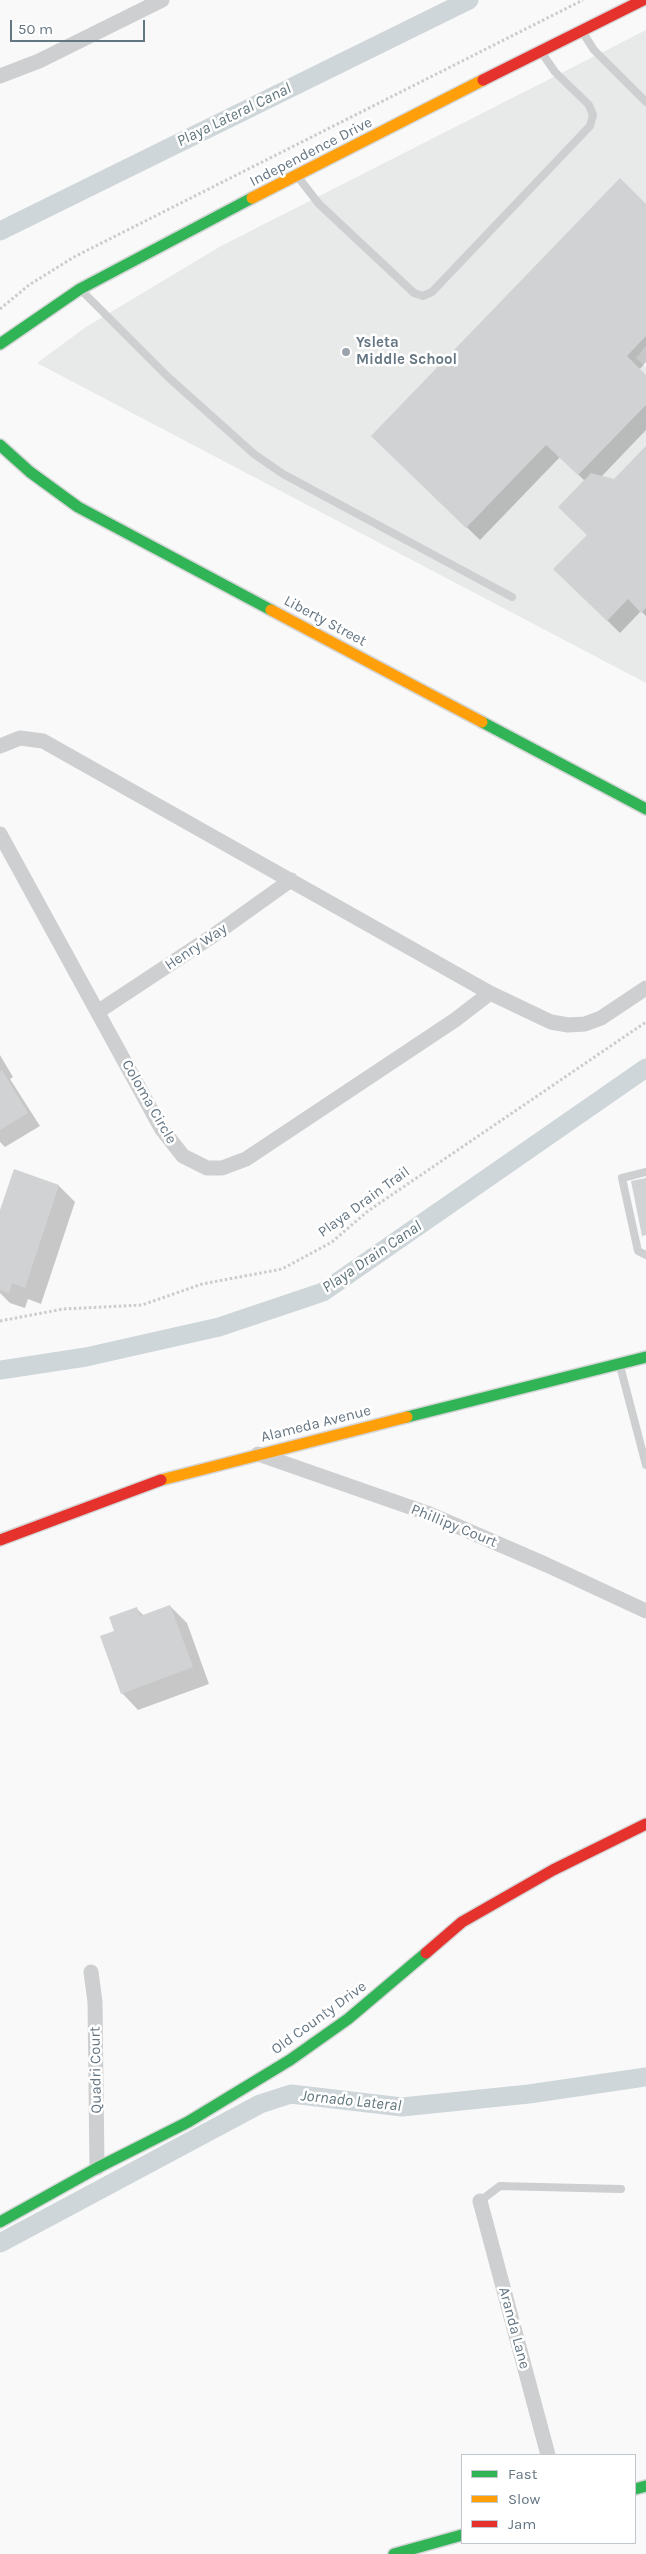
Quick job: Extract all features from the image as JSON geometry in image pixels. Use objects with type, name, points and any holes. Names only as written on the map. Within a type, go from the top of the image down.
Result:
[{"type":"street","points":[[0,76],[39,61],[162,0]]},
{"type":"street","name":"Independence Drive","points":[[0,344],[80,289],[296,175],[542,53],[644,0]]},
{"type":"street","name":"Liberty Street","points":[[0,445],[30,472],[78,507],[646,809]]},
{"type":"street","points":[[0,746],[20,738],[43,741],[490,993],[551,1022],[568,1025],[585,1024],[601,1018],[646,988]]},
{"type":"street","name":"Coloma Circle","points":[[0,834],[99,1011],[161,1128],[176,1149],[196,1164],[222,1168],[246,1159],[439,1031],[490,993]]},
{"type":"street","name":"Henry Way","points":[[99,1011],[214,935],[291,880]]},
{"type":"street","name":"Alameda Avenue","points":[[0,1540],[145,1484],[257,1454],[646,1357]]},
{"type":"street","name":"Phillipy Court","points":[[257,1454],[427,1513],[547,1565],[646,1611]]},
{"type":"street","name":"Old County Drive","points":[[0,2222],[97,2168],[188,2122],[290,2060],[348,2019],[462,1922],[553,1870],[646,1824]]},
{"type":"street","name":"Quadri Court","points":[[91,1972],[95,2002],[97,2168]]},
{"type":"street","name":"Aranda Lane","points":[[480,2201],[548,2454]]},
{"type":"street","points":[[394,2554],[461,2535]]},
{"type":"lane","points":[[582,32],[594,50],[646,102]]},
{"type":"lane","points":[[296,175],[319,204],[414,293],[423,296],[432,292],[590,126],[592,115],[589,105],[555,72],[542,53]]},
{"type":"lane","points":[[80,289],[168,377],[254,454],[283,474],[512,597]]},
{"type":"lane","points":[[646,1172],[622,1178],[638,1251],[646,1255]]},
{"type":"lane","points":[[620,1364],[646,1465]]},
{"type":"lane","points":[[480,2201],[500,2186],[621,2189]]},
{"type":"path","points":[[0,309],[29,285],[74,257],[583,0]]},
{"type":"path","name":"Playa Drain Trail","points":[[0,1321],[64,1309],[142,1305],[202,1284],[282,1269],[332,1242],[368,1211],[646,1022]]},
{"type":"shaded area","name":"Ysleta Middle School","points":[[646,30],[646,346],[636,358],[646,367],[646,683],[37,363],[86,327],[221,246]]},
{"type":"building","points":[[620,178],[646,204],[646,336],[627,356],[646,375],[646,405],[578,475],[546,445],[466,528],[371,436]]},
{"type":"building","points":[[646,446],[646,608],[641,613],[628,599],[607,621],[553,569],[587,535],[558,507],[591,473],[614,479]]},
{"type":"building","points":[[2,1070],[28,1113],[0,1130],[0,1071]]},
{"type":"building","points":[[14,1169],[59,1185],[25,1288],[12,1283],[9,1293],[0,1290],[0,1210]]},
{"type":"building","points":[[646,1178],[646,1235],[642,1236],[631,1181]]},
{"type":"building","points":[[170,1605],[193,1667],[121,1694],[100,1636],[114,1631],[109,1617],[137,1607],[140,1616]]},
{"type":"waterway","name":"Playa Lateral Canal","points":[[0,231],[469,0]]},
{"type":"waterway","name":"Playa Drain Canal","points":[[0,1370],[86,1357],[219,1327],[323,1292],[646,1068]]},
{"type":"waterway","name":"Jornado Lateral","points":[[0,2243],[260,2104],[291,2094],[402,2107],[529,2094],[646,2077]]},
{"type":"traffic: fast","points":[[0,344],[80,289],[252,198]]},
{"type":"traffic: fast","points":[[0,445],[30,472],[78,507],[271,610]]},
{"type":"traffic: fast","points":[[482,722],[646,809]]},
{"type":"traffic: fast","points":[[407,1417],[646,1357]]},
{"type":"traffic: fast","points":[[0,2222],[97,2168],[188,2122],[290,2060],[348,2019],[426,1953]]},
{"type":"traffic: fast","points":[[636,2489],[646,2486]]},
{"type":"traffic: fast","points":[[394,2554],[461,2535]]},
{"type":"traffic: slow","points":[[252,198],[483,80]]},
{"type":"traffic: slow","points":[[271,610],[482,722]]},
{"type":"traffic: slow","points":[[161,1480],[407,1417]]},
{"type":"traffic: jam","points":[[483,80],[643,0]]},
{"type":"traffic: jam","points":[[0,1540],[161,1480]]},
{"type":"traffic: jam","points":[[426,1953],[462,1922],[553,1870],[646,1824]]},
{"type":"place","name":"Ysleta Middle School","points":[[346,352]]}]
